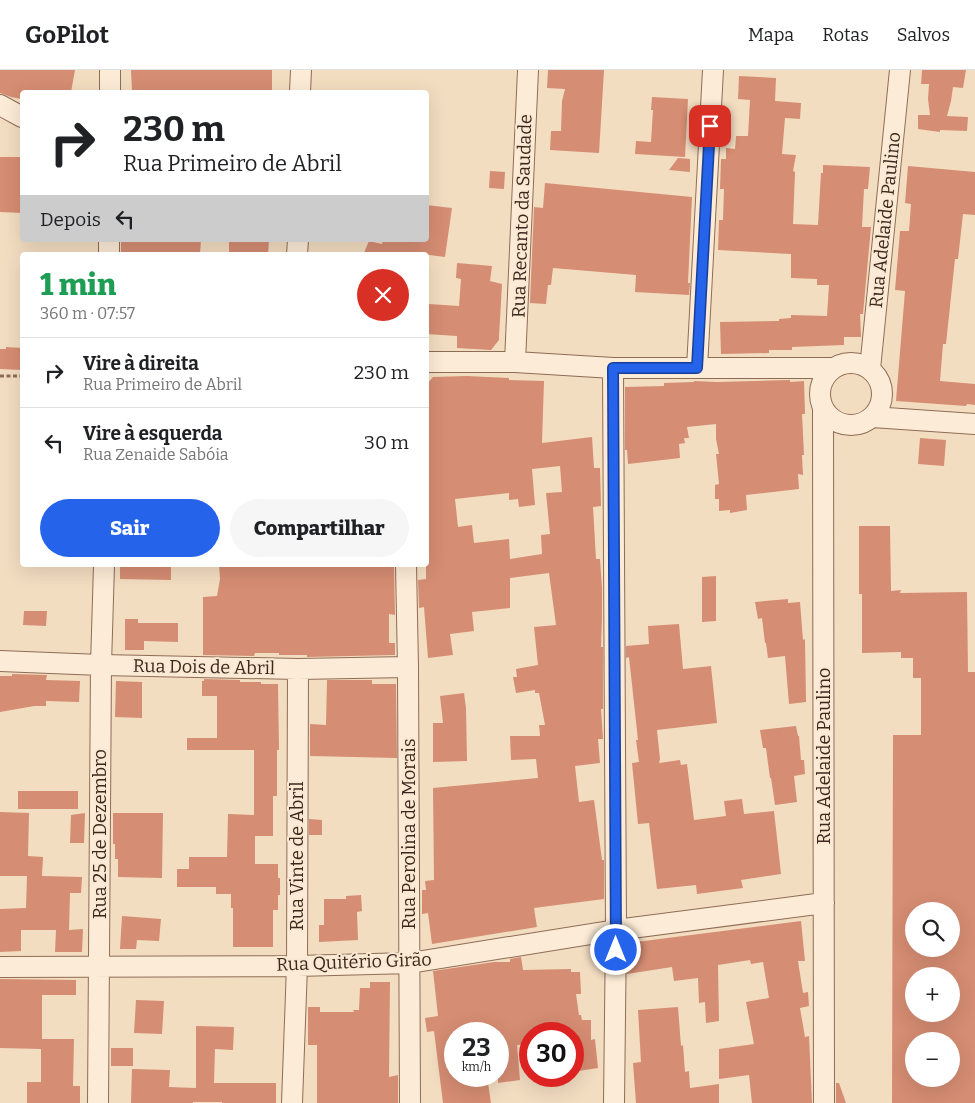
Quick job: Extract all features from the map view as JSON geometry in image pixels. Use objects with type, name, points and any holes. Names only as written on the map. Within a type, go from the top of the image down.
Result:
[{"type":"street","points":[[110,70],[110,90]]},
{"type":"street","points":[[300,90],[301,70]]},
{"type":"street","name":"Rua Recanto da Saudade","points":[[515,362],[528,70]]},
{"type":"street","points":[[697,368],[713,70]]},
{"type":"street","name":"Rua Adelaide Paulino","points":[[870,370],[900,70]]},
{"type":"street","points":[[0,106],[20,117]]},
{"type":"street","points":[[429,362],[515,362],[613,368],[834,368]]},
{"type":"street","points":[[852,363],[862,365],[870,370],[876,376],[882,393],[878,410],[872,417],[860,424],[845,425],[833,419],[824,408],[820,393],[828,373],[843,364],[852,363]]},
{"type":"street","points":[[613,368],[616,930],[614,1103]]},
{"type":"street","name":"Rua Adelaide Paulino","points":[[824,408],[824,1103]]},
{"type":"street","points":[[872,417],[975,424]]},
{"type":"street","name":"Rua 25 de Dezembro","points":[[98,1103],[101,665],[104,567]]},
{"type":"street","name":"Rua Perolina de Morais","points":[[406,567],[410,1103]]},
{"type":"street","name":"Rua Dois de Abril","points":[[0,661],[298,669],[408,667]]},
{"type":"street","name":"Rua Vinte de Abril","points":[[292,1103],[296,966],[298,669]]},
{"type":"street","name":"Rua Quitério Girão","points":[[0,967],[296,966],[410,963],[616,930],[824,903]]},
{"type":"path","points":[[0,376],[20,376]]},
{"type":"building","points":[[0,70],[75,70],[71,90],[20,90],[20,99],[0,93]]},
{"type":"building","points":[[131,70],[272,70],[272,90],[132,90]]},
{"type":"building","points":[[548,70],[604,70],[599,153],[550,150],[551,131],[561,131],[562,101],[565,89],[547,88]]},
{"type":"building","points":[[922,70],[966,70],[963,88],[953,87],[947,116],[968,117],[967,131],[940,130],[940,132],[918,129],[918,115],[930,115],[929,84],[921,84]]},
{"type":"building","points":[[739,76],[776,78],[775,101],[801,103],[800,119],[785,118],[782,154],[796,155],[793,171],[795,172],[793,224],[818,225],[823,165],[870,167],[868,189],[864,189],[862,227],[871,227],[863,314],[860,314],[861,337],[844,337],[844,345],[792,347],[792,350],[769,350],[769,353],[721,354],[720,322],[779,321],[779,319],[791,318],[791,315],[827,316],[829,285],[817,285],[817,279],[791,278],[791,254],[718,250],[719,220],[723,220],[724,189],[720,189],[721,159],[726,159],[726,148],[735,149],[736,136],[748,136],[750,100],[738,99]]},
{"type":"building","points":[[652,97],[688,99],[685,157],[635,154],[636,141],[651,142]]},
{"type":"building","points":[[0,157],[20,157],[20,213],[0,212]]},
{"type":"building","points":[[678,158],[690,159],[690,172],[669,170]]},
{"type":"building","points":[[908,166],[975,172],[975,215],[963,214],[958,259],[955,259],[946,344],[943,344],[940,381],[975,384],[975,405],[896,401],[905,291],[895,290],[900,231],[909,231],[911,204],[905,203]]},
{"type":"building","points":[[490,171],[505,172],[504,189],[489,188]]},
{"type":"building","points":[[545,183],[692,197],[689,295],[635,292],[636,275],[553,268],[551,285],[548,285],[546,304],[530,303],[534,207],[543,208]]},
{"type":"building","points":[[429,205],[452,208],[445,257],[429,255],[429,252],[364,252],[369,242],[382,244],[382,242],[429,242]]},
{"type":"building","points":[[121,242],[201,242],[200,252],[121,252]]},
{"type":"building","points":[[229,242],[269,242],[268,252],[229,252]]},
{"type":"building","points":[[457,263],[492,266],[490,281],[502,284],[499,340],[491,350],[457,348],[457,336],[429,334],[429,304],[459,306],[461,279],[456,278]]},
{"type":"building","points":[[6,347],[20,348],[20,370],[0,369],[0,349],[6,349]]},
{"type":"building","points":[[467,376],[544,381],[542,443],[592,437],[594,468],[600,468],[601,506],[593,507],[596,559],[600,559],[602,588],[601,647],[603,647],[603,709],[601,709],[603,739],[598,739],[600,763],[575,766],[579,802],[594,800],[602,860],[604,860],[604,899],[534,908],[537,927],[432,944],[428,913],[422,914],[422,890],[426,890],[425,881],[434,880],[433,788],[538,778],[536,759],[511,760],[510,736],[540,736],[539,725],[545,725],[539,693],[535,693],[535,690],[516,693],[513,677],[517,677],[516,669],[538,665],[534,627],[556,625],[549,573],[510,578],[510,608],[472,612],[474,631],[450,634],[453,655],[428,658],[424,607],[419,608],[418,580],[426,579],[426,567],[429,567],[429,382],[433,377]],"holes":[[[560,466],[562,492],[546,493],[550,534],[541,535],[542,554],[510,559],[509,539],[474,543],[472,525],[458,527],[455,499],[509,493],[509,500],[518,499],[519,507],[535,505],[532,469]]]},
{"type":"building","points":[[790,380],[790,382],[804,381],[805,414],[802,414],[804,455],[802,455],[803,475],[798,474],[799,489],[746,495],[747,510],[730,513],[730,510],[719,511],[719,499],[715,499],[715,485],[719,484],[716,424],[687,427],[689,438],[684,438],[685,443],[679,444],[680,458],[628,464],[627,450],[625,450],[625,387],[664,386],[664,383],[694,381]]},
{"type":"building","points":[[920,438],[946,440],[944,466],[918,464]]},
{"type":"building","points":[[859,526],[890,526],[891,591],[901,590],[900,593],[967,592],[968,672],[975,672],[975,1103],[892,1103],[893,735],[921,735],[921,678],[913,678],[913,658],[901,658],[901,652],[862,653],[862,594],[859,594]]},
{"type":"building","points":[[120,567],[171,567],[171,580],[120,579]]},
{"type":"building","points":[[219,567],[394,567],[395,615],[389,614],[389,643],[395,643],[395,655],[307,657],[307,655],[255,653],[254,656],[203,655],[203,597],[217,596],[220,579]]},
{"type":"building","points":[[716,576],[716,621],[702,622],[702,577]]},
{"type":"building","points":[[788,599],[788,603],[800,602],[803,640],[805,639],[806,702],[789,704],[785,656],[768,658],[762,618],[758,619],[755,602]]},
{"type":"building","points":[[24,611],[47,611],[46,626],[23,625]]},
{"type":"building","points":[[125,619],[138,619],[138,623],[178,623],[178,642],[144,641],[144,650],[125,650]]},
{"type":"building","points":[[679,624],[683,669],[711,666],[717,723],[657,730],[659,763],[680,760],[681,765],[687,764],[694,820],[726,816],[724,801],[742,799],[744,814],[774,811],[781,874],[741,880],[743,888],[697,894],[696,885],[657,889],[649,823],[638,824],[632,763],[639,762],[636,740],[638,740],[629,657],[626,658],[626,646],[649,644],[648,626]]},
{"type":"building","points":[[12,674],[47,675],[46,680],[80,681],[79,702],[46,701],[46,706],[34,706],[0,712],[0,676],[12,676]]},
{"type":"building","points":[[204,679],[278,684],[279,750],[277,750],[277,796],[273,796],[273,836],[255,836],[255,864],[278,864],[280,895],[278,895],[278,910],[273,910],[273,947],[233,947],[231,894],[216,894],[216,887],[177,887],[177,869],[189,869],[189,857],[227,857],[228,814],[254,815],[254,750],[187,750],[187,738],[217,738],[217,696],[202,696],[202,681]]},
{"type":"building","points":[[327,680],[372,680],[372,684],[396,684],[397,758],[310,756],[310,724],[326,725]]},
{"type":"building","points":[[116,681],[142,682],[142,718],[115,717]]},
{"type":"building","points":[[464,693],[467,761],[433,762],[433,723],[443,723],[440,696]]},
{"type":"building","points":[[796,726],[799,736],[801,760],[804,760],[805,774],[794,776],[797,802],[775,805],[766,748],[763,748],[760,730]]},
{"type":"building","points":[[18,791],[78,791],[78,809],[18,809]]},
{"type":"building","points":[[0,812],[29,813],[28,856],[43,857],[42,876],[82,877],[81,893],[70,893],[69,930],[83,929],[82,952],[55,952],[56,930],[21,930],[21,951],[0,952],[0,909],[26,908],[27,876],[0,876]]},
{"type":"building","points":[[85,813],[84,843],[70,843],[71,815]]},
{"type":"building","points":[[113,813],[163,813],[162,878],[118,877],[118,859],[115,859],[115,844],[113,844]]},
{"type":"building","points":[[309,819],[322,820],[322,835],[309,835]]},
{"type":"building","points":[[361,895],[362,911],[357,912],[358,940],[319,942],[319,925],[324,925],[324,899],[346,899],[346,896]]},
{"type":"building","points":[[122,916],[161,919],[159,941],[137,940],[136,949],[120,949]]},
{"type":"building","points":[[801,921],[805,961],[798,961],[803,993],[808,992],[809,1006],[800,1008],[805,1037],[809,1036],[812,1103],[752,1103],[749,1075],[719,1079],[719,1049],[754,1044],[746,1002],[769,998],[763,962],[751,964],[750,960],[718,965],[719,1021],[706,1023],[705,1002],[699,1003],[698,978],[674,981],[672,967],[627,974],[628,943]]},
{"type":"building","points":[[521,957],[523,970],[571,969],[571,972],[580,972],[581,994],[576,994],[579,1015],[581,1015],[582,1020],[591,1020],[591,1040],[595,1039],[598,1068],[584,1070],[584,1022],[519,1022],[519,1045],[517,1045],[519,1080],[509,1082],[509,1022],[444,1022],[444,1087],[489,1087],[491,1103],[443,1103],[434,1031],[427,1032],[425,1018],[438,1016],[433,971],[494,962],[510,962],[510,959]]},
{"type":"building","points":[[0,979],[76,980],[76,995],[42,995],[42,1039],[74,1039],[73,1086],[80,1086],[80,1103],[27,1103],[27,1082],[41,1082],[41,1049],[0,1048]]},
{"type":"building","points":[[370,982],[390,982],[389,1077],[398,1075],[398,1103],[317,1103],[317,1045],[308,1045],[308,1007],[320,1007],[320,1012],[354,1012],[353,1010],[359,1010],[360,988],[370,988]]},
{"type":"building","points":[[136,1000],[164,1001],[162,1034],[134,1033]]},
{"type":"building","points":[[678,1007],[681,1046],[683,1045],[685,1072],[689,1071],[690,1088],[719,1084],[719,1103],[636,1103],[633,1063],[641,1062],[638,1010]]},
{"type":"building","points":[[196,1026],[234,1027],[233,1050],[215,1049],[214,1083],[276,1083],[276,1103],[131,1103],[132,1069],[170,1070],[169,1087],[196,1088]]},
{"type":"building","points":[[111,1048],[133,1048],[133,1066],[111,1066]]},
{"type":"building","points":[[836,1083],[839,1083],[846,1103],[836,1103]]},
{"type":"route","points":[[616,950],[613,368],[697,368],[710,126]]}]
